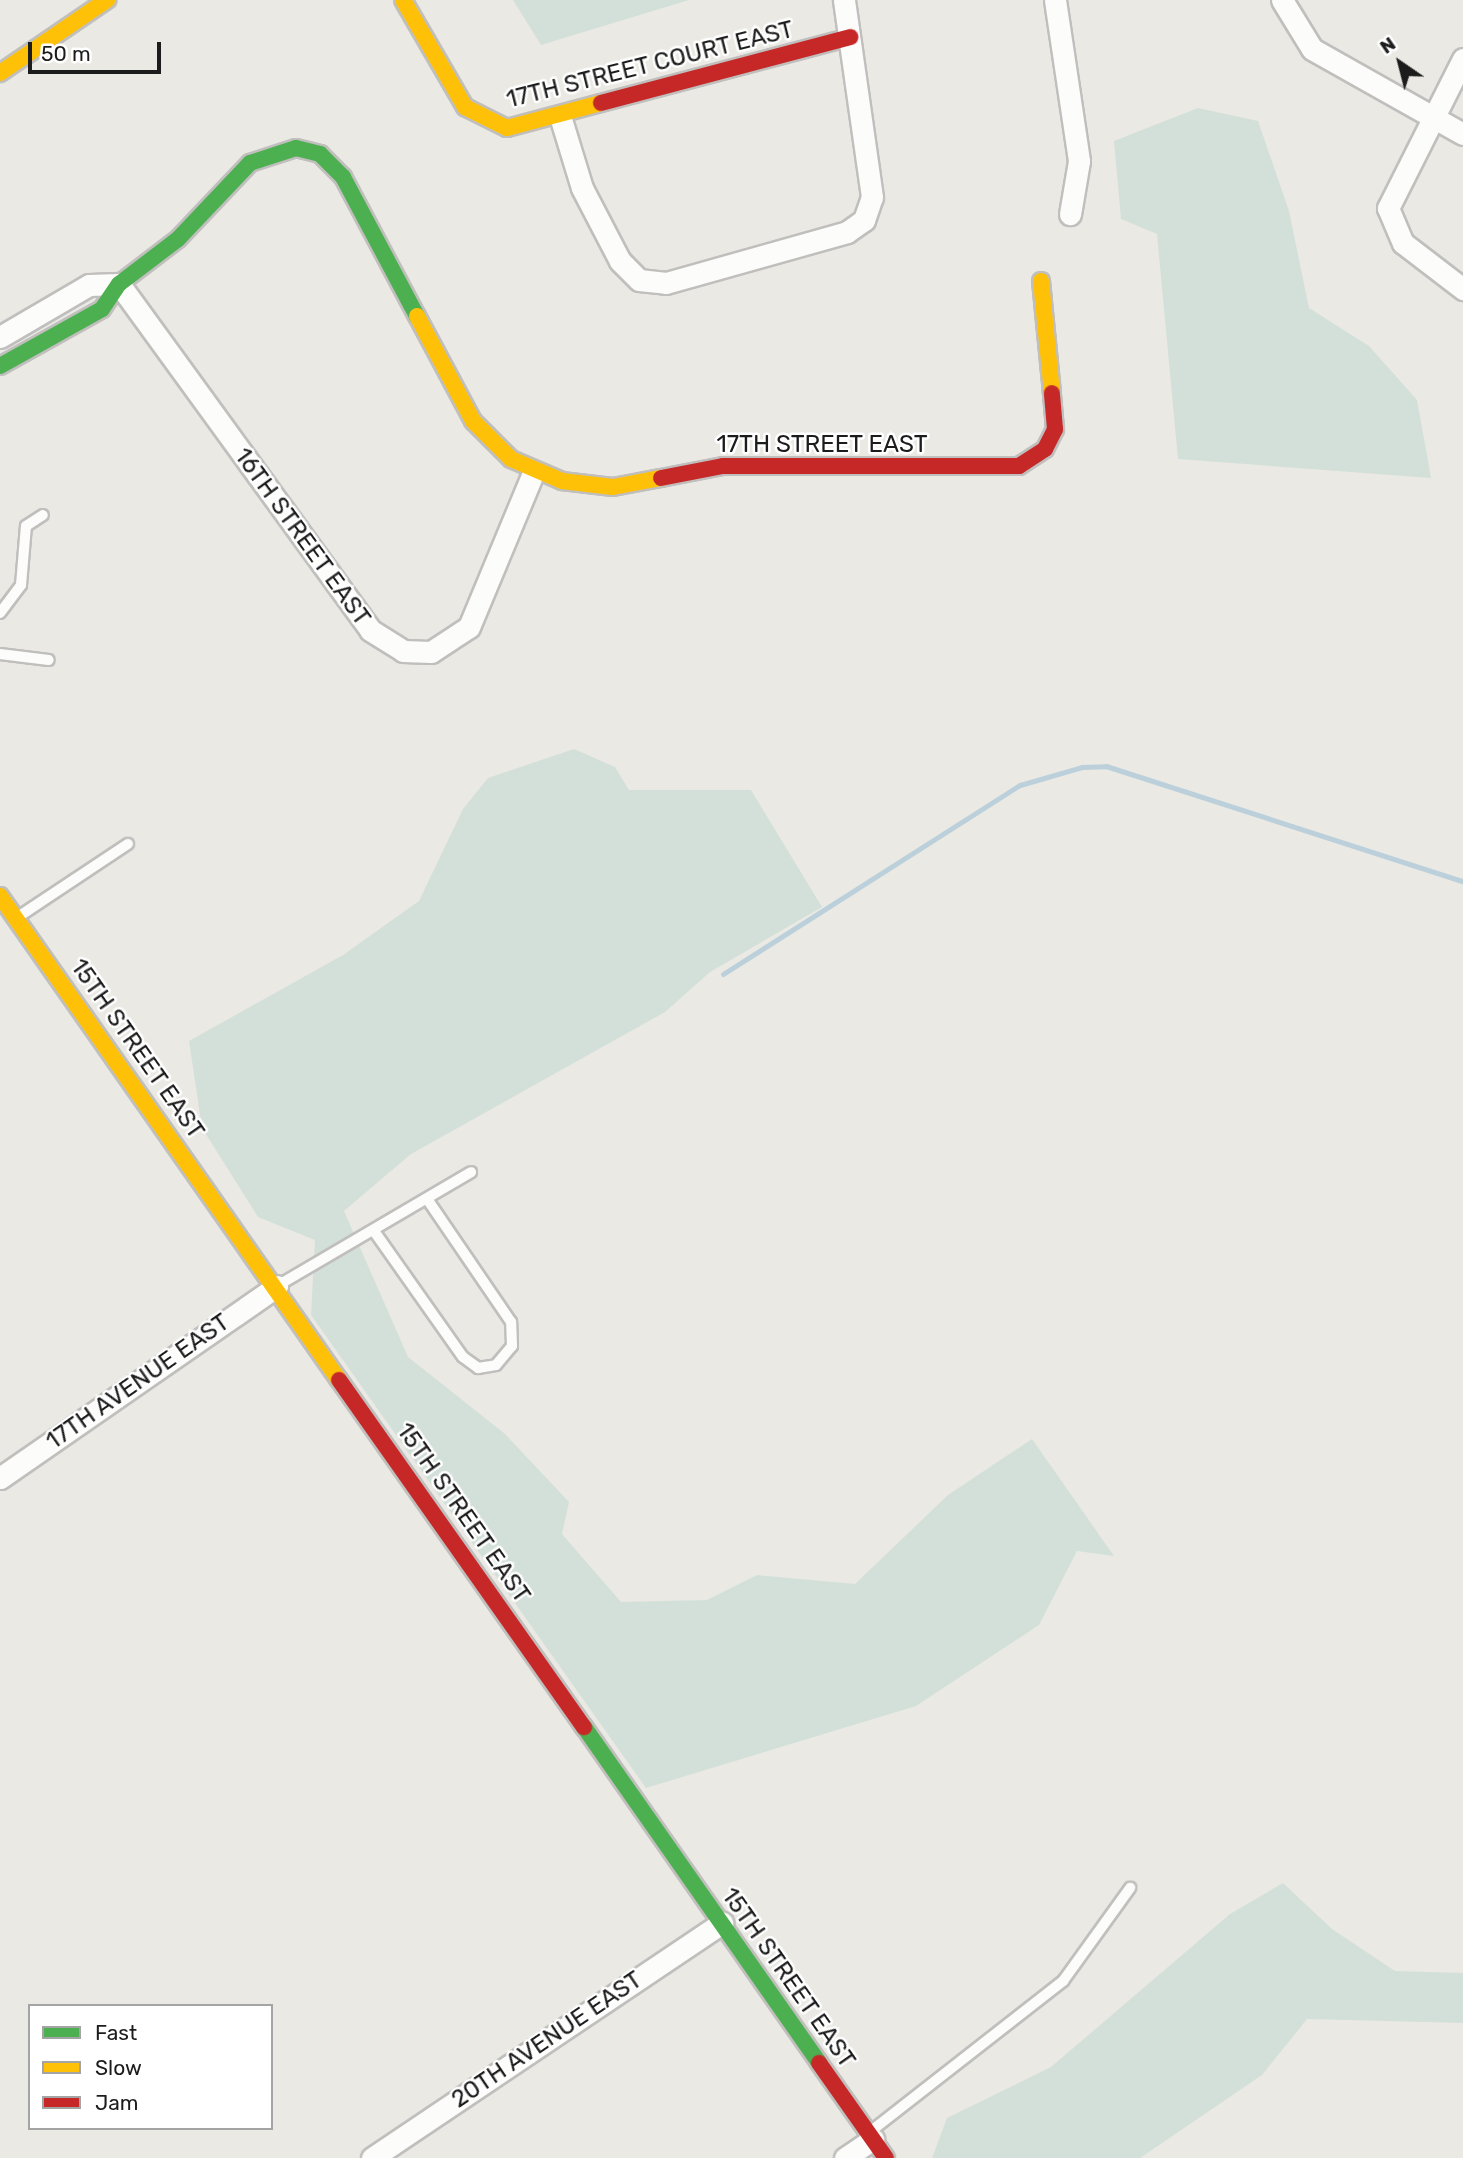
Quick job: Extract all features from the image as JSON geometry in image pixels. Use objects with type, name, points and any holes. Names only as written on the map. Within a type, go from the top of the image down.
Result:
[{"type":"street","points":[[0,73],[107,0]]},
{"type":"street","name":"17TH STREET COURT EAST","points":[[403,0],[453,90],[480,120],[507,128],[850,37]]},
{"type":"street","points":[[560,116],[582,188],[620,261],[639,280],[666,283],[839,235],[864,220],[872,197],[844,0]]},
{"type":"street","points":[[1055,0],[1079,161],[1070,214]]},
{"type":"street","points":[[1282,0],[1312,49],[1463,134]]},
{"type":"street","points":[[1463,59],[1430,116],[1393,194],[1390,222],[1403,243],[1463,289]]},
{"type":"street","points":[[0,366],[102,309],[119,284],[178,239],[250,163],[276,150],[309,150],[343,177],[473,421],[533,473]]},
{"type":"street","name":"17TH STREET EAST","points":[[533,473],[613,487],[723,466],[1019,467],[1045,449],[1055,429],[1041,281]]},
{"type":"street","points":[[0,337],[89,285],[119,284]]},
{"type":"street","name":"16TH STREET EAST","points":[[119,284],[369,630],[391,647],[431,652],[469,627],[533,473]]},
{"type":"street","name":"15TH STREET EAST","points":[[0,896],[277,1286],[886,2158]]},
{"type":"street","name":"17TH AVENUE EAST","points":[[0,1478],[277,1286]]},
{"type":"street","name":"20TH AVENUE EAST","points":[[372,2158],[722,1923]]},
{"type":"street","points":[[845,2158],[871,2136]]},
{"type":"lane","points":[[0,613],[21,585],[26,526],[43,515]]},
{"type":"lane","points":[[0,654],[49,660]]},
{"type":"lane","points":[[16,918],[128,844]]},
{"type":"lane","points":[[277,1286],[471,1172]]},
{"type":"lane","points":[[374,1231],[463,1357],[478,1368],[496,1365],[512,1346],[512,1322],[427,1199]]},
{"type":"lane","points":[[871,2136],[1063,1980],[1130,1888]]},
{"type":"shaded area","points":[[513,0],[689,0],[541,45]]},
{"type":"shaded area","points":[[1198,108],[1258,121],[1289,211],[1309,308],[1369,346],[1417,400],[1431,478],[1178,459],[1157,234],[1121,219],[1114,141]]},
{"type":"shaded area","points":[[574,749],[615,767],[629,790],[751,790],[822,907],[710,972],[665,1012],[411,1154],[344,1211],[408,1357],[504,1433],[569,1502],[562,1534],[621,1602],[707,1600],[757,1575],[855,1584],[948,1495],[1032,1439],[1114,1556],[1077,1551],[1039,1625],[916,1706],[646,1788],[311,1315],[315,1240],[258,1217],[202,1128],[189,1041],[343,955],[419,901],[463,809],[488,778]]},
{"type":"shaded area","points":[[1283,1883],[1332,1929],[1395,1971],[1463,1973],[1463,2023],[1307,2019],[1262,2075],[1140,2158],[932,2158],[947,2118],[1051,2067],[1230,1914]]},
{"type":"waterway","points":[[723,974],[1020,785],[1082,767],[1106,766],[1463,881]]},
{"type":"traffic: fast","points":[[0,366],[102,309],[119,284],[178,239],[250,163],[296,148],[320,154],[343,177],[417,316]]},
{"type":"traffic: fast","points":[[584,1727],[819,2063]]},
{"type":"traffic: slow","points":[[0,73],[107,0]]},
{"type":"traffic: slow","points":[[403,0],[465,107],[507,128],[601,103]]},
{"type":"traffic: slow","points":[[1041,281],[1052,393]]},
{"type":"traffic: slow","points":[[417,316],[473,421],[511,459],[562,481],[613,487],[661,478]]},
{"type":"traffic: slow","points":[[0,896],[339,1380]]},
{"type":"traffic: jam","points":[[601,103],[850,37]]},
{"type":"traffic: jam","points":[[661,478],[723,466],[1019,466],[1045,449],[1055,429],[1052,393]]},
{"type":"traffic: jam","points":[[339,1380],[584,1727]]},
{"type":"traffic: jam","points":[[819,2063],[886,2158]]}]
